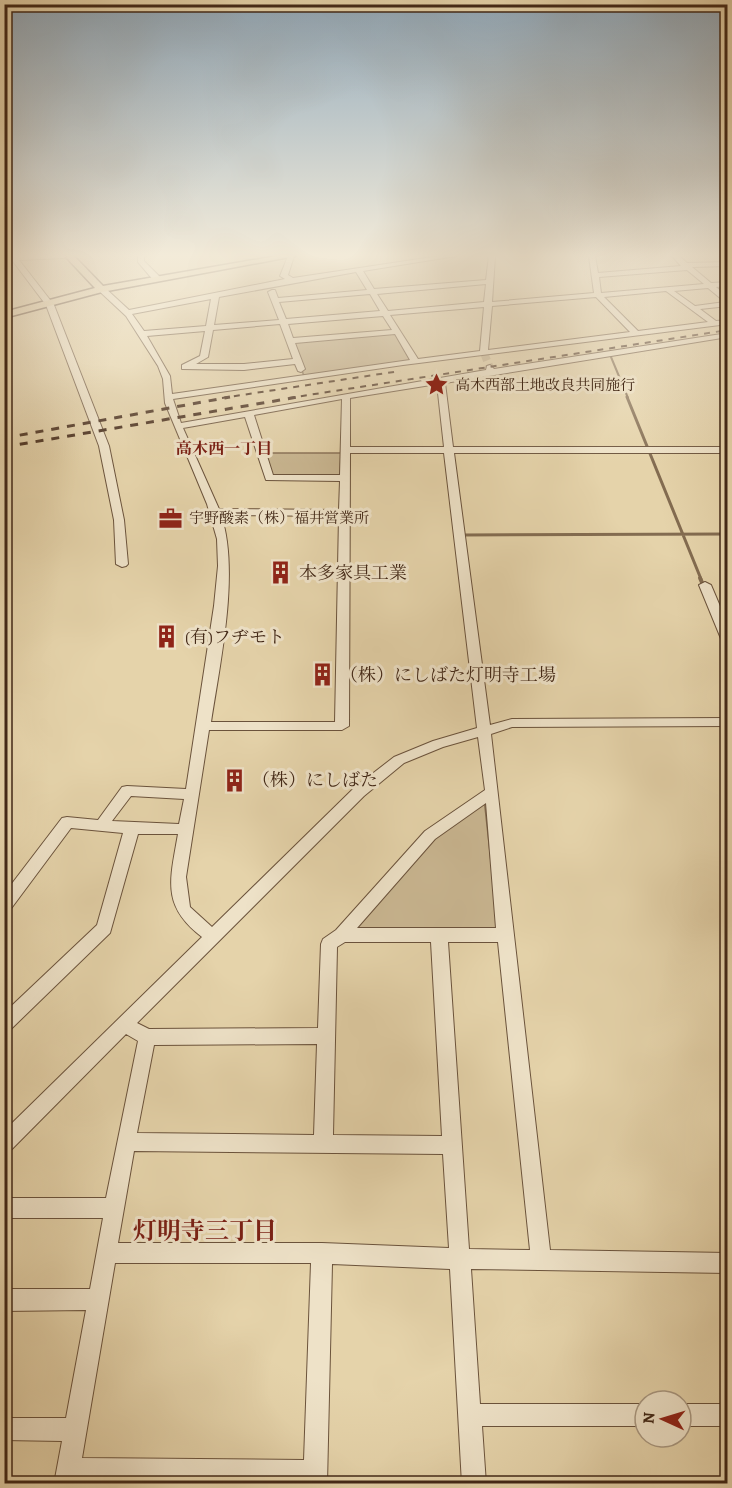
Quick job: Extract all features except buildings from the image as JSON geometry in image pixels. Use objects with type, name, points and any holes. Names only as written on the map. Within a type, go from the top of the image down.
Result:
[{"type":"street","points":[[55,325],[104,446],[119,520],[122,564]]},
{"type":"street","points":[[135,325],[167,378],[169,397],[178,426],[215,512],[224,562],[204,726],[178,877],[179,898],[185,915],[214,937]]},
{"type":"street","points":[[140,334],[242,325]]},
{"type":"street","points":[[285,325],[304,377]]},
{"type":"street","points":[[392,325],[415,361]]},
{"type":"street","points":[[484,353],[486,325]]},
{"type":"street","points":[[628,325],[637,334]]},
{"type":"street","points":[[169,397],[415,361],[704,325]]},
{"type":"street","points":[[167,378],[204,357],[210,328]]},
{"type":"street","points":[[291,341],[396,332]]},
{"type":"street","points":[[178,426],[441,381],[491,370],[728,335]]},
{"type":"street","points":[[185,368],[244,367],[298,361]]},
{"type":"street","points":[[441,381],[492,792],[504,935],[541,1260]]},
{"type":"street","points":[[204,726],[342,726],[346,396]]},
{"type":"street","points":[[249,414],[269,478],[344,478]]},
{"type":"street","points":[[346,450],[728,450]]},
{"type":"street","points":[[215,512],[344,513]]},
{"type":"street","points":[[705,585],[728,641]]},
{"type":"street","points":[[4,1144],[359,792],[399,760],[483,730],[512,723],[552,721],[728,722]]},
{"type":"street","points":[[101,826],[127,791],[192,794]]},
{"type":"street","points":[[323,1144],[329,944],[342,936],[430,835],[492,792]]},
{"type":"street","points":[[4,906],[67,822],[132,829],[186,829]]},
{"type":"street","points":[[4,1025],[104,928],[132,829]]},
{"type":"street","points":[[439,935],[474,1484]]},
{"type":"street","points":[[342,936],[504,935]]},
{"type":"street","points":[[125,1025],[147,1037],[326,1036]]},
{"type":"street","points":[[147,1037],[126,1142],[67,1477],[315,1478],[322,1253]]},
{"type":"street","points":[[126,1142],[452,1145]]},
{"type":"street","points":[[4,1208],[114,1208]]},
{"type":"street","points":[[106,1253],[322,1253],[459,1259],[728,1263]]},
{"type":"street","points":[[4,1300],[98,1299]]},
{"type":"street","points":[[470,1415],[633,1414]]},
{"type":"street","points":[[693,1414],[728,1414]]},
{"type":"street","points":[[4,1429],[76,1430]]},
{"type":"shaded area","points":[[396,332],[415,361],[304,377],[294,341]]},
{"type":"shaded area","points":[[265,453],[342,453],[344,478],[269,478]]},
{"type":"shaded area","points":[[484,798],[499,935],[349,935],[430,835]]},
{"type":"waterway","points":[[611,357],[628,398]]},
{"type":"waterway","points":[[627,397],[683,534]]},
{"type":"waterway","points":[[463,535],[683,534]]},
{"type":"waterway","points":[[683,534],[701,579]]},
{"type":"waterway","points":[[683,534],[728,534]]},
{"type":"waterway","points":[[700,578],[704,587]]},
{"type":"waterway","points":[[723,639],[728,651]]},
{"type":"tunnel","points":[[484,353],[490,368]]},
{"type":"railway","points":[[289,398],[728,330]]},
{"type":"railway","points":[[222,398],[400,371]]},
{"type":"railway","points":[[4,438],[230,397]]},
{"type":"railway","points":[[4,447],[298,397]]},
{"type":"place","name":"高木西部土地改良共同施行","points":[[437,385]]},
{"type":"place","name":"宇野酸素（株）福井営業所","points":[[171,518]]},
{"type":"place","name":"本多家具工業","points":[[281,573]]},
{"type":"place","name":"(有)フヂモト","points":[[167,637]]},
{"type":"place","name":"（株）にしばた灯明寺工場","points":[[322,675]]},
{"type":"place","name":"（株）にしばた","points":[[234,780]]},
{"type":"district","name":"高木西一丁目","points":[[224,449]]},
{"type":"district","name":"灯明寺三丁目","points":[[205,1231]]}]
